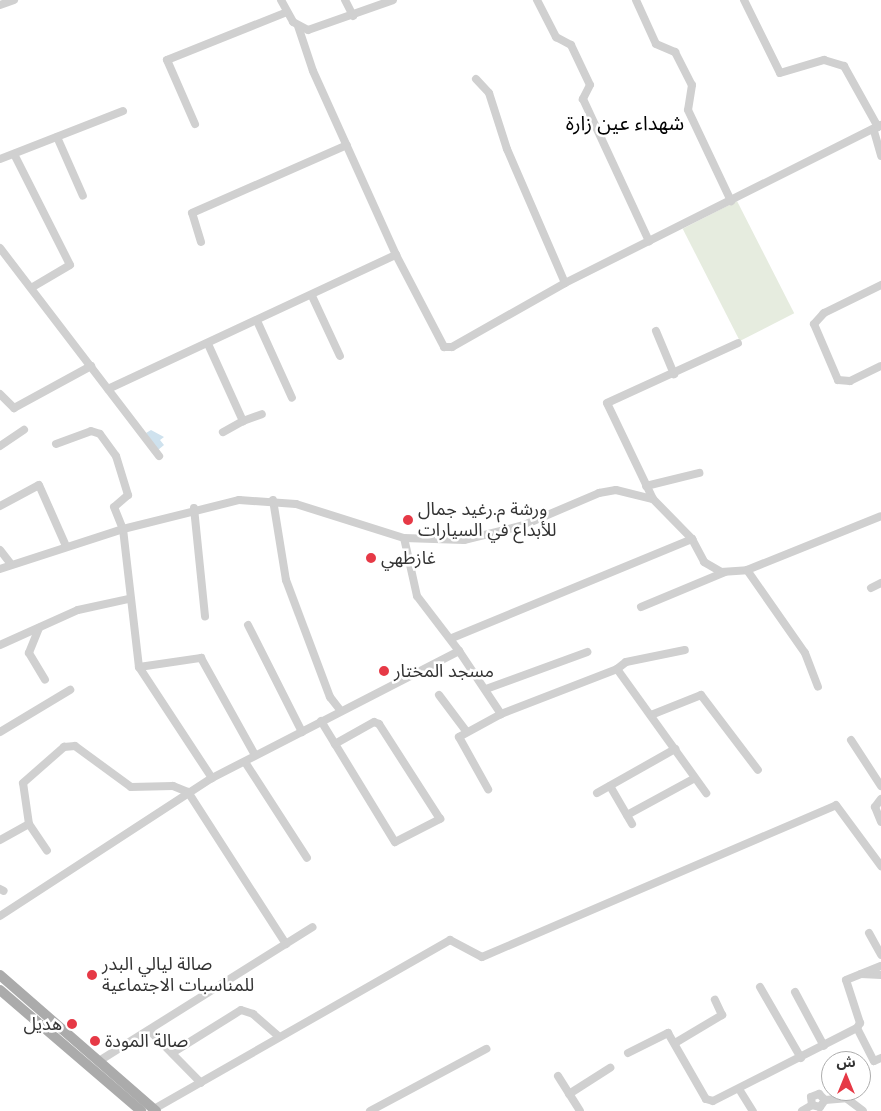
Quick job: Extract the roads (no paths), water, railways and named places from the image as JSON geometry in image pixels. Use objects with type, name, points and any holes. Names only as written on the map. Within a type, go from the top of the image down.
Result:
[{"type":"main road","points":[[0,975],[155,1110]]},
{"type":"main road","points":[[0,990],[140,1111]]},
{"type":"street","points":[[0,5],[14,0]]},
{"type":"street","points":[[281,0],[286,12],[298,26],[313,30],[393,0]]},
{"type":"street","points":[[345,0],[353,16]]},
{"type":"street","points":[[537,0],[556,37],[571,45],[590,85],[583,99],[649,241]]},
{"type":"street","points":[[636,0],[656,44],[674,52],[692,85],[688,110],[731,201]]},
{"type":"street","points":[[744,0],[780,73],[824,60],[844,66],[878,128],[881,156]]},
{"type":"street","points":[[195,124],[167,60],[286,12]]},
{"type":"street","points":[[298,26],[299,37],[396,255],[444,347],[452,347],[565,283],[878,128]]},
{"type":"street","points":[[476,79],[489,93],[507,149],[565,283]]},
{"type":"street","points":[[0,159],[123,111]]},
{"type":"street","points":[[57,137],[83,196]]},
{"type":"street","points":[[200,242],[192,213],[347,145]]},
{"type":"street","points":[[14,154],[70,265],[31,288]]},
{"type":"street","points":[[0,248],[159,456]]},
{"type":"street","points":[[108,389],[258,323],[396,255]]},
{"type":"street","points":[[881,286],[824,313],[814,324],[838,380],[850,381],[881,366]]},
{"type":"street","points":[[312,296],[340,356]]},
{"type":"street","points":[[258,323],[292,398]]},
{"type":"street","points":[[656,331],[674,374]]},
{"type":"street","points":[[738,342],[606,406],[653,499],[692,539],[704,562],[720,572],[747,570],[881,516]]},
{"type":"street","points":[[208,344],[243,421]]},
{"type":"street","points":[[0,394],[14,408],[91,366]]},
{"type":"street","points":[[223,432],[243,421],[262,414]]},
{"type":"street","points":[[0,446],[24,430]]},
{"type":"street","points":[[56,444],[84,430],[100,434],[116,456],[128,495],[114,507],[123,529],[128,599],[139,667],[212,778]]},
{"type":"street","points":[[646,486],[699,473]]},
{"type":"street","points":[[0,506],[39,484],[66,546]]},
{"type":"street","points":[[0,569],[66,546],[194,508],[239,500],[273,500],[404,538],[488,536],[608,492],[653,499]]},
{"type":"street","points":[[273,500],[286,580],[330,697],[340,710]]},
{"type":"street","points":[[194,508],[205,616]]},
{"type":"street","points":[[404,538],[417,596],[452,638],[501,714]]},
{"type":"street","points":[[452,638],[692,539]]},
{"type":"street","points":[[0,550],[11,564]]},
{"type":"street","points":[[641,607],[730,570]]},
{"type":"street","points":[[747,570],[805,653],[818,686]]},
{"type":"street","points":[[870,588],[881,583]]},
{"type":"street","points":[[0,645],[78,610],[128,599]]},
{"type":"street","points":[[248,625],[302,732]]},
{"type":"street","points":[[39,628],[29,653],[45,680]]},
{"type":"street","points":[[488,789],[460,742],[466,730],[501,714],[617,669],[626,662],[686,650]]},
{"type":"street","points":[[0,916],[212,778],[302,732],[340,710],[459,651]]},
{"type":"street","points":[[486,689],[587,652]]},
{"type":"street","points":[[139,667],[200,658],[255,755]]},
{"type":"street","points":[[617,669],[706,793]]},
{"type":"street","points":[[0,732],[70,690]]},
{"type":"street","points":[[651,715],[701,694],[758,770]]},
{"type":"street","points":[[439,695],[466,730]]},
{"type":"street","points":[[321,721],[335,744],[395,842],[440,818],[379,724],[374,722],[335,744]]},
{"type":"street","points":[[851,740],[881,786]]},
{"type":"street","points":[[47,852],[29,824],[23,783],[70,745],[131,787],[173,786],[188,792],[286,944]]},
{"type":"street","points":[[598,793],[675,749]]},
{"type":"street","points":[[245,762],[307,858]]},
{"type":"street","points":[[627,815],[696,778]]},
{"type":"street","points":[[610,786],[632,824]]},
{"type":"street","points":[[881,800],[875,807],[881,822]]},
{"type":"street","points":[[155,1110],[450,940],[474,957],[482,957],[836,805],[843,809],[881,866]]},
{"type":"street","points":[[0,840],[29,824]]},
{"type":"street","points":[[99,1061],[313,927]]},
{"type":"street","points":[[869,933],[881,955]]},
{"type":"street","points":[[628,1053],[662,1032],[668,1033],[708,1101],[739,1089],[857,1028],[860,1023],[846,980],[881,966]]},
{"type":"street","points":[[861,974],[881,975]]},
{"type":"street","points":[[760,988],[801,1058]]},
{"type":"street","points":[[795,992],[824,1046]]},
{"type":"street","points":[[675,1043],[722,1015],[715,1000]]},
{"type":"street","points":[[172,1053],[241,1010],[253,1014],[279,1037]]},
{"type":"street","points":[[857,1028],[874,1062],[881,1058]]},
{"type":"street","points":[[149,1030],[201,1083]]},
{"type":"street","points":[[370,1111],[486,1050]]},
{"type":"street","points":[[569,1094],[610,1068]]},
{"type":"street","points":[[558,1076],[580,1111]]},
{"type":"street","points":[[739,1089],[752,1111]]},
{"type":"street","points":[[802,1111],[812,1105],[811,1097],[819,1094],[824,1100],[846,1098],[863,1111]]},
{"type":"water","points":[[151,430],[164,437],[160,440],[164,445],[158,450],[146,433]]},
{"type":"place","name":"ورشة م.رغيد جمال للأبداع في السيارات","points":[[408,520]]},
{"type":"place","name":"غازطهي","points":[[371,558]]},
{"type":"place","name":"مسجد المختار","points":[[384,671]]},
{"type":"place","name":"صالة ليالي البدر للمناسبات الاجتماعية","points":[[92,975]]},
{"type":"place","name":"هديل","points":[[72,1024]]},
{"type":"place","name":"صالة المودة","points":[[95,1041]]},
{"type":"district","name":"شهداء عين زارة","points":[[625,123]]}]
